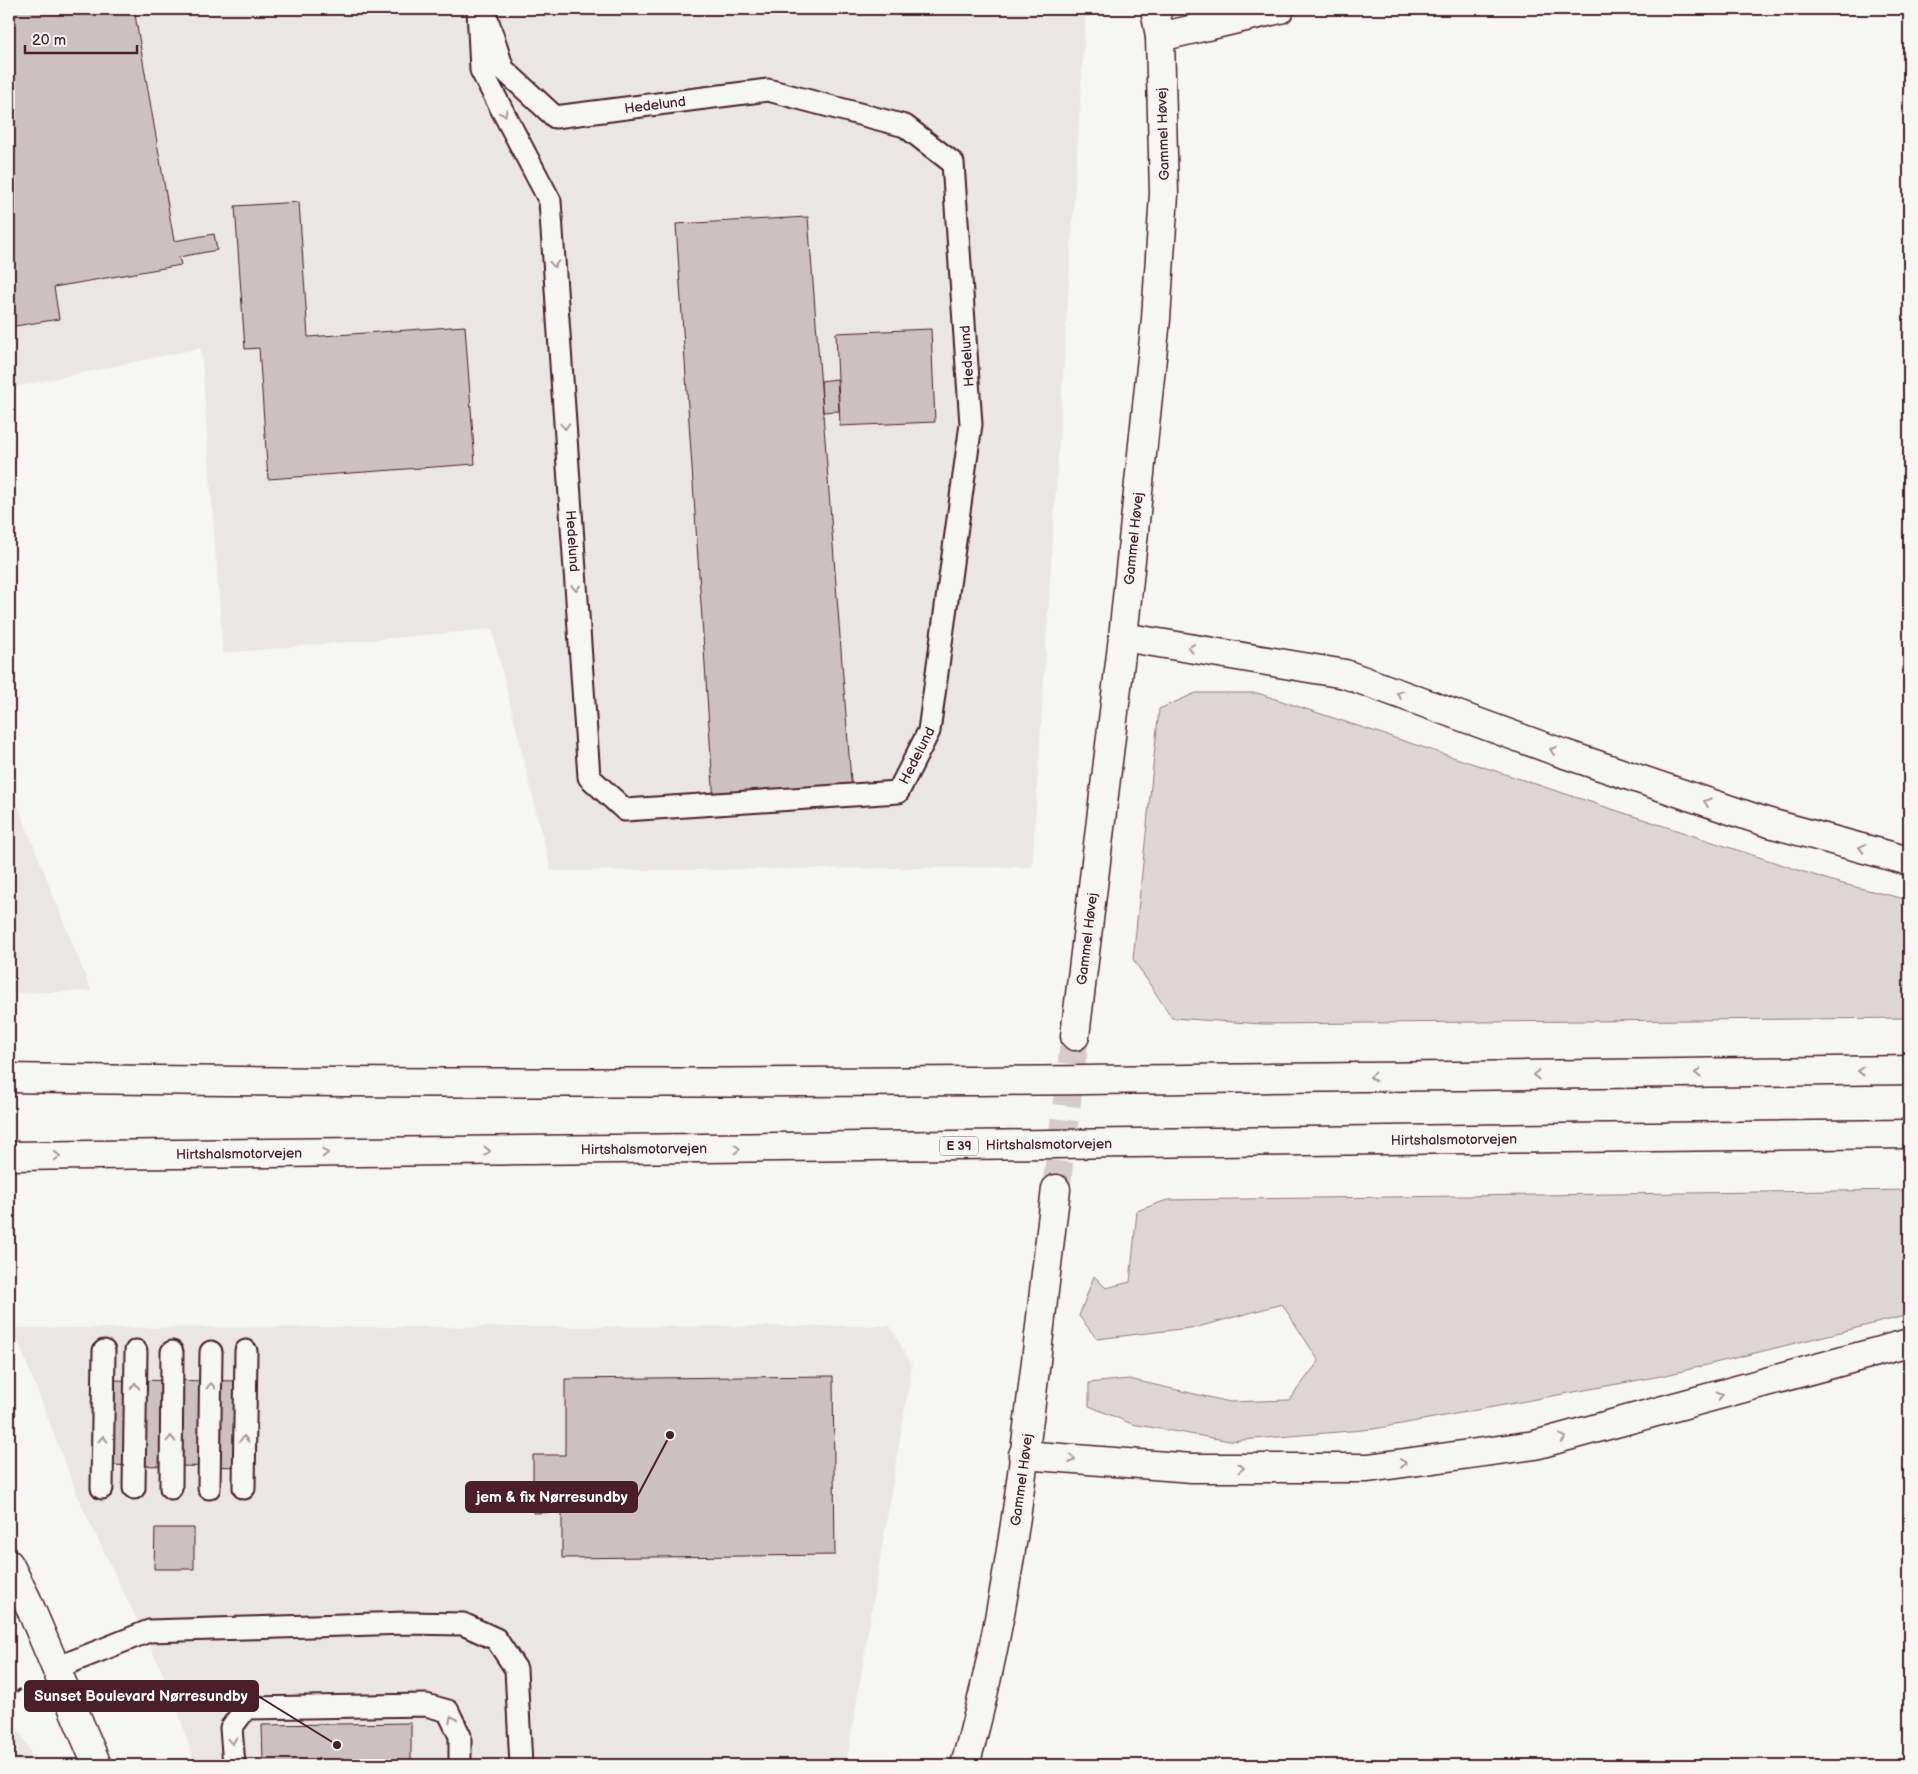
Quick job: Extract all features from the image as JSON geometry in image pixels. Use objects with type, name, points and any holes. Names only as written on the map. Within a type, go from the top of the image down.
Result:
[{"type":"main road","name":"Gammel Høvej","points":[[1075,1036],[1123,637],[1156,319],[1164,194],[1160,37],[1155,9]]},
{"type":"main road","points":[[1160,37],[1280,9]]},
{"type":"main road","points":[[1123,637],[1345,674],[1556,751],[1766,822],[1909,861]]},
{"type":"main road","points":[[9,1078],[167,1081],[978,1081],[1909,1070]]},
{"type":"main road","name":"Hirtshalsmotorvejen","points":[[9,1156],[1909,1134]]},
{"type":"main road","name":"Gammel Høvej","points":[[965,1765],[979,1713],[1005,1589],[1056,1189]]},
{"type":"main road","points":[[1023,1455],[1192,1468],[1368,1468],[1535,1445],[1909,1343]]},
{"type":"main road","points":[[9,1564],[27,1600],[97,1765]]},
{"type":"lane","name":"Hedelund","points":[[478,9],[481,70],[550,201],[589,777],[625,810],[898,792],[928,731],[971,424],[953,163],[905,126],[768,90],[555,118],[503,69],[484,9]]},
{"type":"lane","points":[[102,1488],[104,1350]]},
{"type":"lane","points":[[134,1488],[136,1351]]},
{"type":"lane","points":[[244,1488],[246,1351]]},
{"type":"lane","points":[[171,1488],[172,1352]]},
{"type":"lane","points":[[209,1488],[212,1352]]},
{"type":"lane","points":[[56,1668],[149,1631],[406,1623],[464,1624],[496,1639],[516,1669],[521,1765]]},
{"type":"lane","points":[[234,1765],[231,1728],[246,1708],[426,1705],[448,1711],[460,1736],[460,1765]]},
{"type":"shaded area","points":[[9,9],[1086,9],[1032,867],[551,871],[492,629],[223,653],[201,348],[9,388]]},
{"type":"shaded area","points":[[1196,693],[1257,693],[1835,882],[1909,900],[1909,1018],[1263,1024],[1172,1018],[1133,959],[1159,709]]},
{"type":"shaded area","points":[[9,783],[91,991],[9,993]]},
{"type":"shaded area","points":[[1909,1190],[1909,1315],[1666,1375],[1374,1429],[1230,1441],[1132,1424],[1089,1406],[1089,1383],[1129,1379],[1230,1402],[1289,1400],[1319,1361],[1282,1304],[1198,1327],[1097,1339],[1079,1316],[1094,1276],[1106,1288],[1130,1282],[1137,1211],[1167,1200]]},
{"type":"shaded area","points":[[890,1326],[912,1366],[846,1765],[195,1765],[172,1692],[81,1504],[13,1328]]},
{"type":"shaded area","points":[[9,1711],[37,1765],[9,1765]]},
{"type":"building","points":[[9,9],[134,9],[174,241],[214,234],[217,250],[179,257],[181,265],[54,287],[59,319],[9,327]]},
{"type":"building","points":[[299,202],[308,337],[465,326],[475,464],[268,479],[259,348],[245,349],[235,206]]},
{"type":"building","points":[[808,217],[852,794],[714,802],[676,224]]},
{"type":"building","points":[[931,329],[935,422],[840,426],[836,333]]},
{"type":"building","points":[[837,379],[839,411],[823,412],[821,381]]},
{"type":"building","points":[[833,1376],[835,1555],[562,1558],[562,1512],[533,1513],[533,1455],[565,1455],[565,1379]]},
{"type":"building","points":[[93,1380],[254,1381],[253,1467],[93,1465]]},
{"type":"building","points":[[155,1528],[194,1528],[194,1569],[154,1569]]},
{"type":"building","points":[[411,1723],[411,1765],[263,1765],[262,1725]]},
{"type":"tunnel","points":[[1056,1189],[1075,1036]]},
{"type":"place","name":"jem & fix Nørresundby","points":[[670,1435]]},
{"type":"place","name":"Sunset Boulevard Nørresundby","points":[[337,1745]]}]
